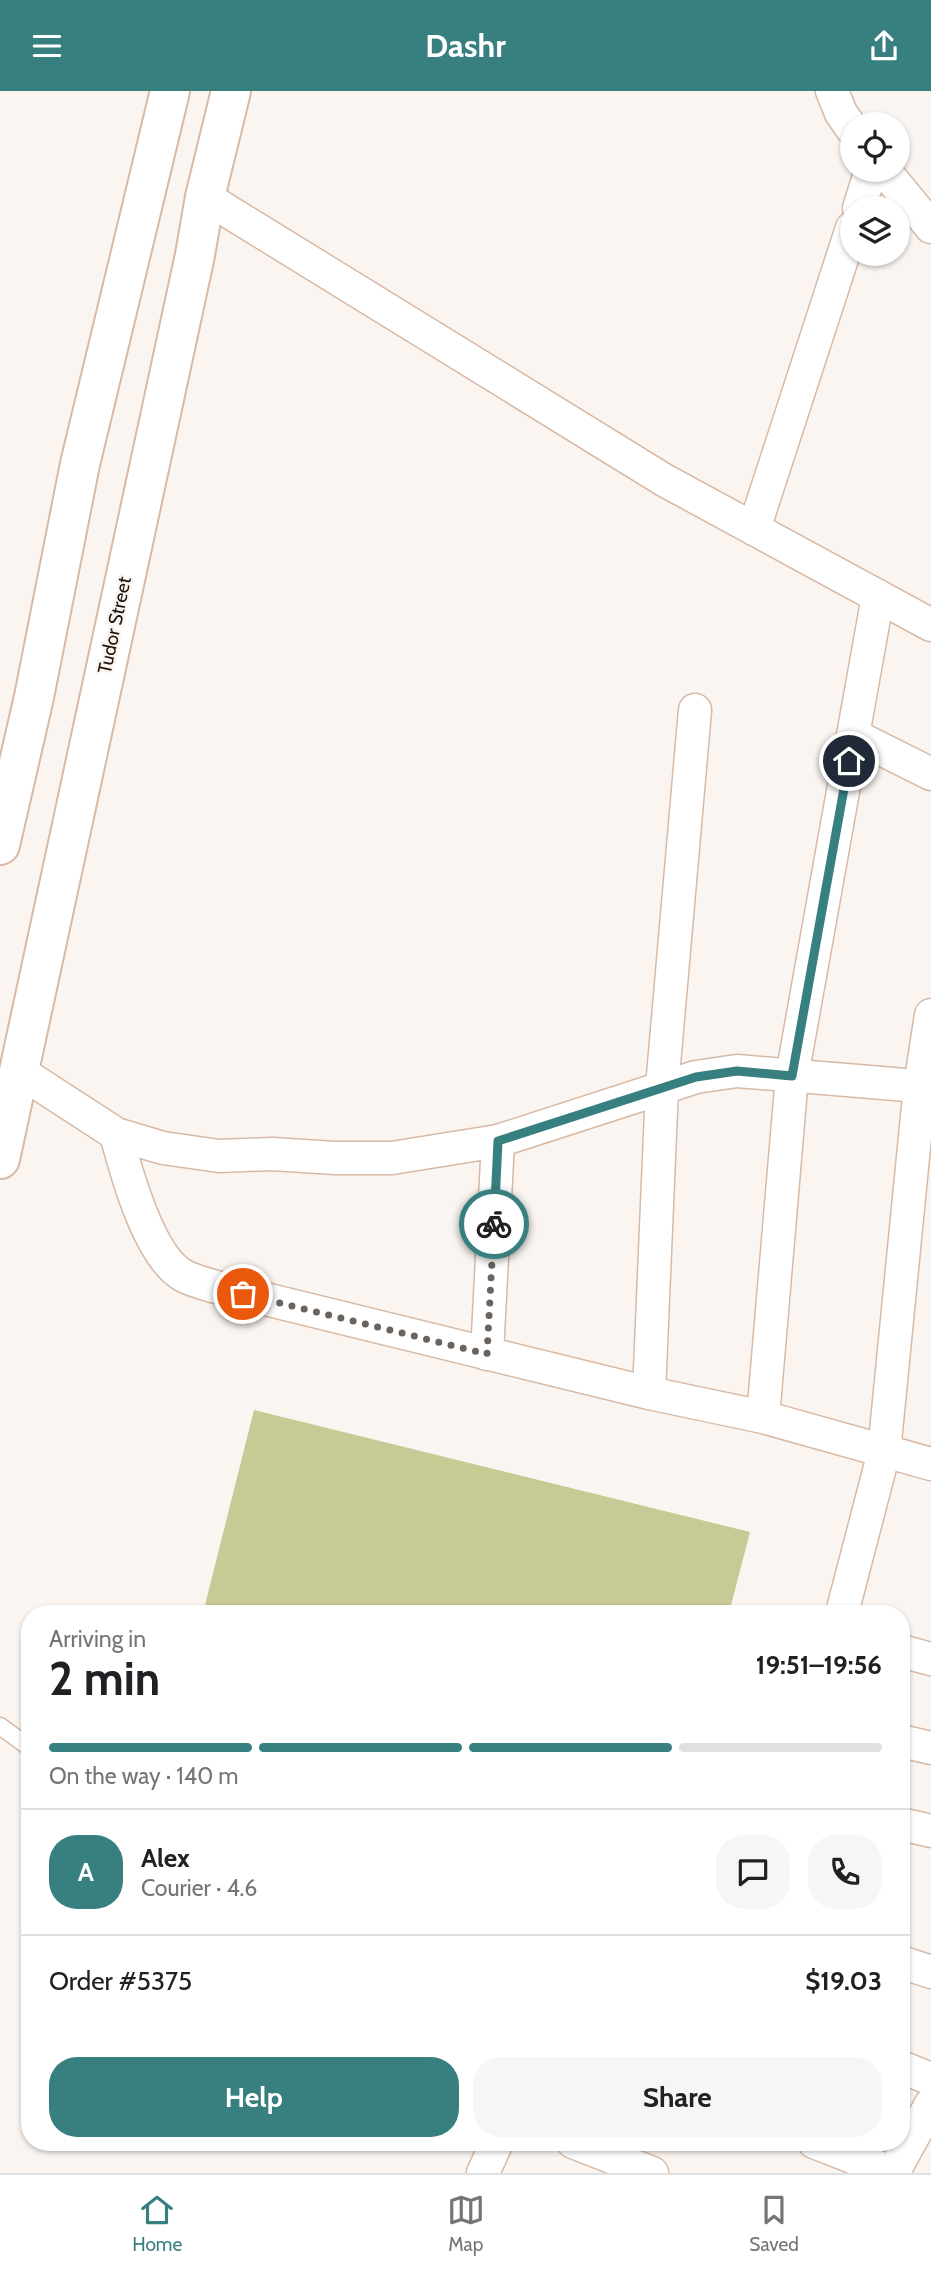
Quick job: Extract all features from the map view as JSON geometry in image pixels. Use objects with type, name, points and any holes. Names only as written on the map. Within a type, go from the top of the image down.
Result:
[{"type":"street","points":[[0,845],[34,697],[80,464],[170,91]]},
{"type":"street","name":"Tudor Street","points":[[0,1159],[195,255],[205,197],[231,91]]},
{"type":"street","points":[[832,91],[841,112]]},
{"type":"street","points":[[894,182],[931,227]]},
{"type":"street","points":[[205,197],[664,480],[931,625]]},
{"type":"street","points":[[754,529],[840,265]]},
{"type":"street","points":[[763,1417],[792,1076],[878,596]]},
{"type":"street","points":[[649,1393],[662,1087],[695,710]]},
{"type":"street","points":[[853,735],[931,774]]},
{"type":"street","points":[[844,1605],[884,1452],[926,1086],[931,1014]]},
{"type":"street","points":[[19,1071],[116,1134],[163,1148],[219,1156],[335,1158],[392,1158],[498,1141],[696,1077],[737,1071],[926,1086]]},
{"type":"street","points":[[116,1134],[137,1203],[163,1256],[183,1276],[216,1287],[487,1354],[763,1417],[931,1464]]},
{"type":"street","points":[[487,1354],[498,1141]]},
{"type":"street","points":[[910,1653],[931,1659]]},
{"type":"street","points":[[910,1743],[931,1748]]},
{"type":"street","points":[[910,1826],[931,1831]]},
{"type":"street","points":[[910,1965],[931,1972]]},
{"type":"street","points":[[910,2071],[931,2079]]},
{"type":"street","points":[[910,2142],[931,2103]]},
{"type":"street","points":[[483,2173],[493,2151]]},
{"type":"street","points":[[596,2151],[652,2173]]},
{"type":"street","points":[[837,2151],[893,2173],[905,2151]]},
{"type":"lane","points":[[0,1726],[21,1741]]},
{"type":"green space","points":[[254,1410],[750,1532],[731,1605],[205,1605]]},
{"type":"way so far","points":[[243,1294],[487,1354],[494,1224]]},
{"type":"route","points":[[494,1224],[498,1141],[696,1077],[737,1071],[792,1076],[849,761]]}]
